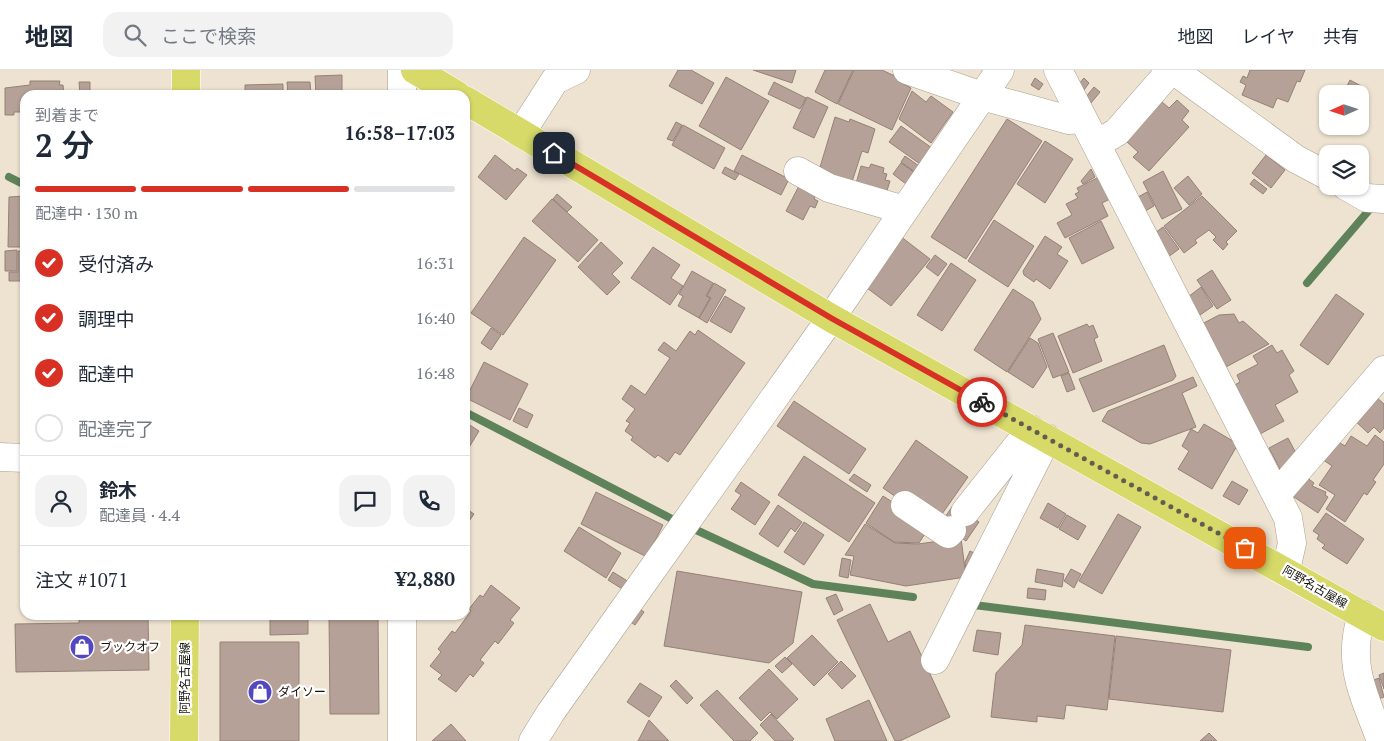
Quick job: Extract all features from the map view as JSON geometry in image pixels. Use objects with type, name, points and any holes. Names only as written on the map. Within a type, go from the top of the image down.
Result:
[{"type":"main road","points":[[186,70],[186,90]]},
{"type":"main road","points":[[415,70],[449,90]]},
{"type":"main road","name":"阿野名古屋線","points":[[470,103],[831,318],[1377,620]]},
{"type":"main road","name":"阿野名古屋線","points":[[184,741],[185,620]]},
{"type":"street","points":[[402,70],[402,90]]},
{"type":"street","points":[[521,133],[555,80],[576,70]]},
{"type":"street","points":[[907,70],[982,96],[1069,120],[1083,119]]},
{"type":"street","points":[[533,741],[551,712],[831,318],[1000,70]]},
{"type":"street","points":[[1058,70],[1288,518],[1292,544],[1286,570]]},
{"type":"street","points":[[1096,144],[1117,132],[1172,70],[1296,159],[1319,171]]},
{"type":"street","points":[[798,171],[829,188],[904,210]]},
{"type":"street","points":[[1362,195],[1367,198],[1384,199]]},
{"type":"street","points":[[1277,494],[1384,370]]},
{"type":"street","points":[[905,505],[948,534],[1039,433]]},
{"type":"street","points":[[935,660],[966,600],[1039,433]]},
{"type":"street","points":[[0,457],[20,458]]},
{"type":"street","points":[[402,620],[402,741]]},
{"type":"street","points":[[1377,620],[1355,635],[1355,668],[1381,741]]},
{"type":"building","points":[[678,70],[691,70],[714,83],[702,104],[669,86]]},
{"type":"building","points":[[753,70],[796,70],[792,83]]},
{"type":"building","points":[[825,70],[853,70],[837,104],[815,92]]},
{"type":"building","points":[[854,70],[882,70],[899,78],[898,81],[911,88],[892,130],[838,104]]},
{"type":"building","points":[[1250,70],[1305,70],[1300,82],[1297,81],[1288,102],[1277,98],[1273,108],[1242,95],[1246,85],[1240,82],[1243,76],[1247,78]]},
{"type":"building","points":[[342,75],[342,90],[316,90],[315,76]]},
{"type":"building","points":[[726,77],[769,101],[741,150],[699,126]]},
{"type":"building","points":[[1035,78],[1043,84],[1039,90],[1031,85]]},
{"type":"building","points":[[1084,78],[1089,83],[1084,90],[1078,85]]},
{"type":"building","points":[[1350,80],[1359,85],[1348,85]]},
{"type":"building","points":[[30,81],[60,81],[59,85],[63,85],[64,90],[20,90],[20,112],[14,112],[14,115],[5,115],[5,88],[30,85]]},
{"type":"building","points":[[79,82],[90,82],[90,90],[80,90]]},
{"type":"building","points":[[287,82],[310,82],[311,90],[288,90]]},
{"type":"building","points":[[774,82],[806,98],[800,109],[768,94]]},
{"type":"building","points":[[283,84],[283,90],[245,90],[245,85]]},
{"type":"building","points":[[1094,87],[1100,92],[1091,103],[1085,98]]},
{"type":"building","points":[[912,91],[926,102],[931,96],[953,112],[931,143],[899,119]]},
{"type":"building","points":[[807,97],[828,107],[814,138],[793,128]]},
{"type":"building","points":[[1177,100],[1189,111],[1182,120],[1189,127],[1149,171],[1133,157],[1138,152],[1126,141],[1162,102],[1169,108]]},
{"type":"building","points":[[835,117],[849,122],[850,119],[875,129],[868,153],[862,151],[851,185],[818,174]]},
{"type":"building","points":[[1007,119],[1042,141],[966,259],[931,237]]},
{"type":"building","points":[[676,122],[682,125],[673,141],[667,139]]},
{"type":"building","points":[[683,125],[725,148],[714,169],[672,145]]},
{"type":"building","points":[[901,126],[932,148],[920,164],[889,142]]},
{"type":"building","points":[[1045,141],[1073,159],[1045,203],[1017,184]]},
{"type":"building","points":[[495,155],[515,171],[517,168],[527,175],[506,200],[478,177]]},
{"type":"building","points":[[742,155],[789,179],[781,195],[734,171]]},
{"type":"building","points":[[1266,155],[1285,170],[1271,188],[1252,173]]},
{"type":"building","points":[[905,156],[919,166],[915,172],[901,162]]},
{"type":"building","points":[[901,163],[914,172],[906,184],[893,174]]},
{"type":"building","points":[[871,164],[884,168],[883,173],[887,174],[885,180],[890,181],[885,197],[855,187],[861,166],[869,168]]},
{"type":"building","points":[[725,167],[739,174],[735,180],[722,173]]},
{"type":"building","points":[[1091,169],[1095,177],[1083,184],[1081,181]]},
{"type":"building","points":[[1163,171],[1182,209],[1162,219],[1143,182]]},
{"type":"building","points":[[1188,176],[1202,194],[1189,205],[1174,188]]},
{"type":"building","points":[[1099,177],[1110,199],[1102,203],[1108,216],[1065,238],[1057,223],[1072,215],[1066,204],[1078,198],[1075,194],[1079,192],[1077,188]]},
{"type":"building","points":[[1254,179],[1267,189],[1263,194],[1250,184]]},
{"type":"building","points":[[801,182],[818,191],[814,199],[818,201],[815,208],[810,206],[803,220],[786,211]]},
{"type":"building","points":[[1147,192],[1154,206],[1145,211],[1138,197]]},
{"type":"building","points":[[557,194],[572,207],[567,212],[553,199]]},
{"type":"building","points":[[20,196],[20,247],[8,247],[9,197]]},
{"type":"building","points":[[1202,196],[1237,231],[1226,242],[1228,244],[1223,250],[1213,240],[1216,237],[1209,230],[1195,240],[1197,243],[1184,253],[1164,226]]},
{"type":"building","points":[[552,199],[598,240],[578,262],[532,221]]},
{"type":"building","points":[[994,220],[1034,246],[1008,287],[968,261]]},
{"type":"building","points":[[1101,221],[1114,248],[1082,264],[1069,238]]},
{"type":"building","points":[[1163,227],[1179,249],[1168,257],[1155,233]]},
{"type":"building","points":[[900,236],[930,259],[891,306],[863,285]]},
{"type":"building","points":[[1045,236],[1062,247],[1057,254],[1068,261],[1050,289],[1036,279],[1034,282],[1024,275],[1023,271]]},
{"type":"building","points":[[524,237],[556,260],[503,335],[471,313]]},
{"type":"building","points":[[601,242],[623,263],[612,274],[620,282],[607,295],[578,267]]},
{"type":"building","points":[[653,247],[680,265],[671,278],[683,286],[670,305],[631,278]]},
{"type":"building","points":[[17,250],[17,271],[5,271],[5,251]]},
{"type":"building","points":[[18,251],[20,251],[20,281],[9,281],[9,272],[18,272]]},
{"type":"building","points":[[935,255],[947,264],[938,276],[926,267]]},
{"type":"building","points":[[951,263],[976,280],[942,331],[917,315]]},
{"type":"building","points":[[1212,270],[1231,300],[1217,309],[1197,280]]},
{"type":"building","points":[[692,271],[713,283],[706,296],[710,298],[699,318],[678,306],[683,296],[679,294]]},
{"type":"building","points":[[714,283],[726,290],[707,323],[699,318],[711,298],[707,296]]},
{"type":"building","points":[[1201,287],[1213,306],[1200,315],[1188,297]]},
{"type":"building","points":[[1013,289],[1033,302],[1041,319],[1007,372],[974,350]]},
{"type":"building","points":[[1336,294],[1364,314],[1328,365],[1300,345]]},
{"type":"building","points":[[725,296],[745,308],[731,333],[710,321]]},
{"type":"building","points":[[1234,314],[1239,323],[1243,321],[1269,344],[1224,368],[1202,324],[1219,315]]},
{"type":"building","points":[[1087,324],[1089,327],[1093,325],[1098,337],[1094,339],[1102,361],[1073,373],[1058,336]]},
{"type":"building","points":[[491,328],[501,335],[491,350],[481,343]]},
{"type":"building","points":[[698,330],[745,363],[680,455],[675,452],[668,462],[658,455],[655,458],[631,440],[633,437],[625,431],[630,423],[626,421],[635,409],[622,399],[631,385],[645,395],[670,358],[658,350],[664,342],[676,351],[690,331],[695,335]]},
{"type":"building","points":[[1053,333],[1069,372],[1053,378],[1038,339]]},
{"type":"building","points":[[1030,338],[1038,343],[1047,367],[1033,388],[1008,372]]},
{"type":"building","points":[[1164,345],[1176,376],[1173,380],[1093,412],[1079,379]]},
{"type":"building","points":[[1272,345],[1277,353],[1282,350],[1294,371],[1289,375],[1298,392],[1275,405],[1284,421],[1260,434],[1233,386],[1240,382],[1237,375],[1258,364],[1253,356]]},
{"type":"building","points":[[484,362],[528,384],[510,420],[470,400],[470,390]]},
{"type":"building","points":[[1069,373],[1075,389],[1067,392],[1061,376]]},
{"type":"building","points":[[1193,377],[1197,386],[1182,393],[1196,427],[1150,444],[1141,443],[1102,421],[1108,411]]},
{"type":"building","points":[[1374,395],[1384,404],[1384,428],[1380,433],[1374,427],[1368,433],[1352,418]]},
{"type":"building","points":[[794,401],[866,449],[849,474],[777,426]]},
{"type":"building","points":[[519,408],[533,415],[527,428],[513,421]]},
{"type":"building","points":[[1204,424],[1238,444],[1212,489],[1178,469],[1189,451],[1182,446],[1191,429],[1198,433]]},
{"type":"building","points":[[470,425],[479,431],[470,446]]},
{"type":"building","points":[[1375,435],[1384,442],[1384,464],[1373,480],[1376,482],[1367,495],[1364,493],[1345,522],[1326,509],[1335,495],[1319,485],[1332,466],[1319,457],[1332,438],[1345,446],[1351,436],[1367,446]]},
{"type":"building","points":[[1288,438],[1298,457],[1282,473],[1269,448]]},
{"type":"building","points":[[916,440],[968,477],[942,514],[909,491],[902,501],[883,488]]},
{"type":"building","points":[[804,456],[875,503],[849,542],[778,495]]},
{"type":"building","points":[[854,474],[871,485],[867,492],[849,480]]},
{"type":"building","points":[[1306,477],[1314,483],[1312,486],[1326,492],[1325,495],[1328,497],[1318,513],[1291,495]]},
{"type":"building","points":[[1232,481],[1248,490],[1239,505],[1223,496]]},
{"type":"building","points":[[741,482],[770,502],[755,525],[731,509],[741,495],[735,491]]},
{"type":"building","points":[[596,492],[663,525],[647,557],[581,524]]},
{"type":"building","points":[[883,496],[930,526],[919,543],[894,542],[866,523]]},
{"type":"building","points":[[1048,503],[1066,514],[1058,528],[1040,518]]},
{"type":"building","points":[[954,504],[979,522],[966,541],[941,523]]},
{"type":"building","points":[[778,505],[802,522],[795,532],[791,528],[778,547],[759,534]]},
{"type":"building","points":[[470,511],[474,514],[470,520]]},
{"type":"building","points":[[1326,513],[1364,539],[1347,564],[1322,548],[1325,545],[1317,539],[1319,535],[1313,531]]},
{"type":"building","points":[[1118,514],[1141,527],[1102,594],[1079,581]]},
{"type":"building","points":[[1067,515],[1086,526],[1078,540],[1059,529]]},
{"type":"building","points":[[804,522],[824,535],[804,565],[784,552]]},
{"type":"building","points":[[865,524],[895,543],[918,544],[961,538],[966,577],[906,586],[850,575],[854,556],[845,555]]},
{"type":"building","points":[[579,527],[621,553],[606,578],[564,551]]},
{"type":"building","points":[[970,551],[978,555],[967,575],[965,562]]},
{"type":"building","points":[[842,558],[851,560],[848,578],[839,576]]},
{"type":"building","points":[[1037,569],[1064,574],[1062,587],[1035,582]]},
{"type":"building","points":[[1071,569],[1081,574],[1074,588],[1064,581]]},
{"type":"building","points":[[677,571],[802,592],[793,643],[769,663],[664,646]]},
{"type":"building","points":[[613,572],[629,582],[624,590],[608,580]]},
{"type":"building","points":[[491,585],[520,608],[510,620],[514,623],[498,644],[495,641],[480,660],[484,663],[473,677],[470,674],[456,692],[438,679],[442,675],[430,666],[441,652],[438,649],[452,631],[455,633],[464,620],[470,620],[470,608],[480,595],[483,597]]},
{"type":"building","points":[[1028,588],[1046,590],[1045,600],[1027,598]]},
{"type":"building","points":[[836,594],[843,610],[834,615],[826,598]]},
{"type":"building","points":[[870,604],[888,642],[910,631],[950,717],[900,741],[895,741],[837,620]]},
{"type":"building","points":[[637,607],[644,612],[635,625],[628,620]]},
{"type":"building","name":"ブックオフ","points":[[79,620],[148,620],[149,670],[16,672],[15,624],[79,623]]},
{"type":"building","points":[[270,620],[308,620],[308,634],[270,635]]},
{"type":"building","points":[[329,620],[378,620],[379,714],[330,714]]},
{"type":"building","points":[[1025,625],[1115,636],[1107,710],[1066,705],[1064,719],[1037,716],[1037,722],[991,717],[996,673],[1022,645]]},
{"type":"building","points":[[977,630],[1001,633],[998,655],[973,651]]},
{"type":"building","points":[[812,635],[838,662],[814,686],[787,658]]},
{"type":"building","points":[[1116,636],[1231,650],[1223,712],[1109,699]]},
{"type":"building","name":"ダイソー","points":[[220,642],[299,642],[299,741],[220,741]]},
{"type":"building","points":[[785,657],[792,664],[782,673],[775,666]]},
{"type":"building","points":[[841,661],[856,676],[842,689],[828,674]]},
{"type":"building","points":[[769,669],[798,699],[777,719],[770,712],[761,721],[739,698]]},
{"type":"building","points":[[1384,673],[1384,689],[1379,675]]},
{"type":"building","points":[[1379,678],[1384,697],[1378,699],[1371,681]]},
{"type":"building","points":[[676,680],[693,698],[687,704],[670,686]]},
{"type":"building","points":[[640,683],[662,697],[649,717],[627,702]]},
{"type":"building","points":[[717,690],[758,733],[750,741],[734,741],[700,705]]},
{"type":"building","points":[[869,700],[887,741],[835,741],[826,719]]},
{"type":"building","points":[[771,714],[794,739],[792,741],[775,741],[760,725]]},
{"type":"building","points":[[649,720],[669,741],[638,741]]},
{"type":"building","points":[[451,724],[466,741],[432,741]]},
{"type":"building","points":[[1209,733],[1217,741],[1200,741]]},
{"type":"waterway","points":[[9,177],[20,182]]},
{"type":"waterway","points":[[1307,283],[1370,209],[1376,209]]},
{"type":"waterway","points":[[470,415],[672,519]]},
{"type":"waterway","points":[[694,529],[813,584],[913,597]]},
{"type":"waterway","points":[[974,605],[1308,647]]},
{"type":"way so far","points":[[982,402],[1245,548]]},
{"type":"place","name":"ブックオフ","points":[[82,647]]},
{"type":"place","name":"ダイソー","points":[[260,692]]},
{"type":"route","points":[[554,153],[831,318],[982,402]]}]
